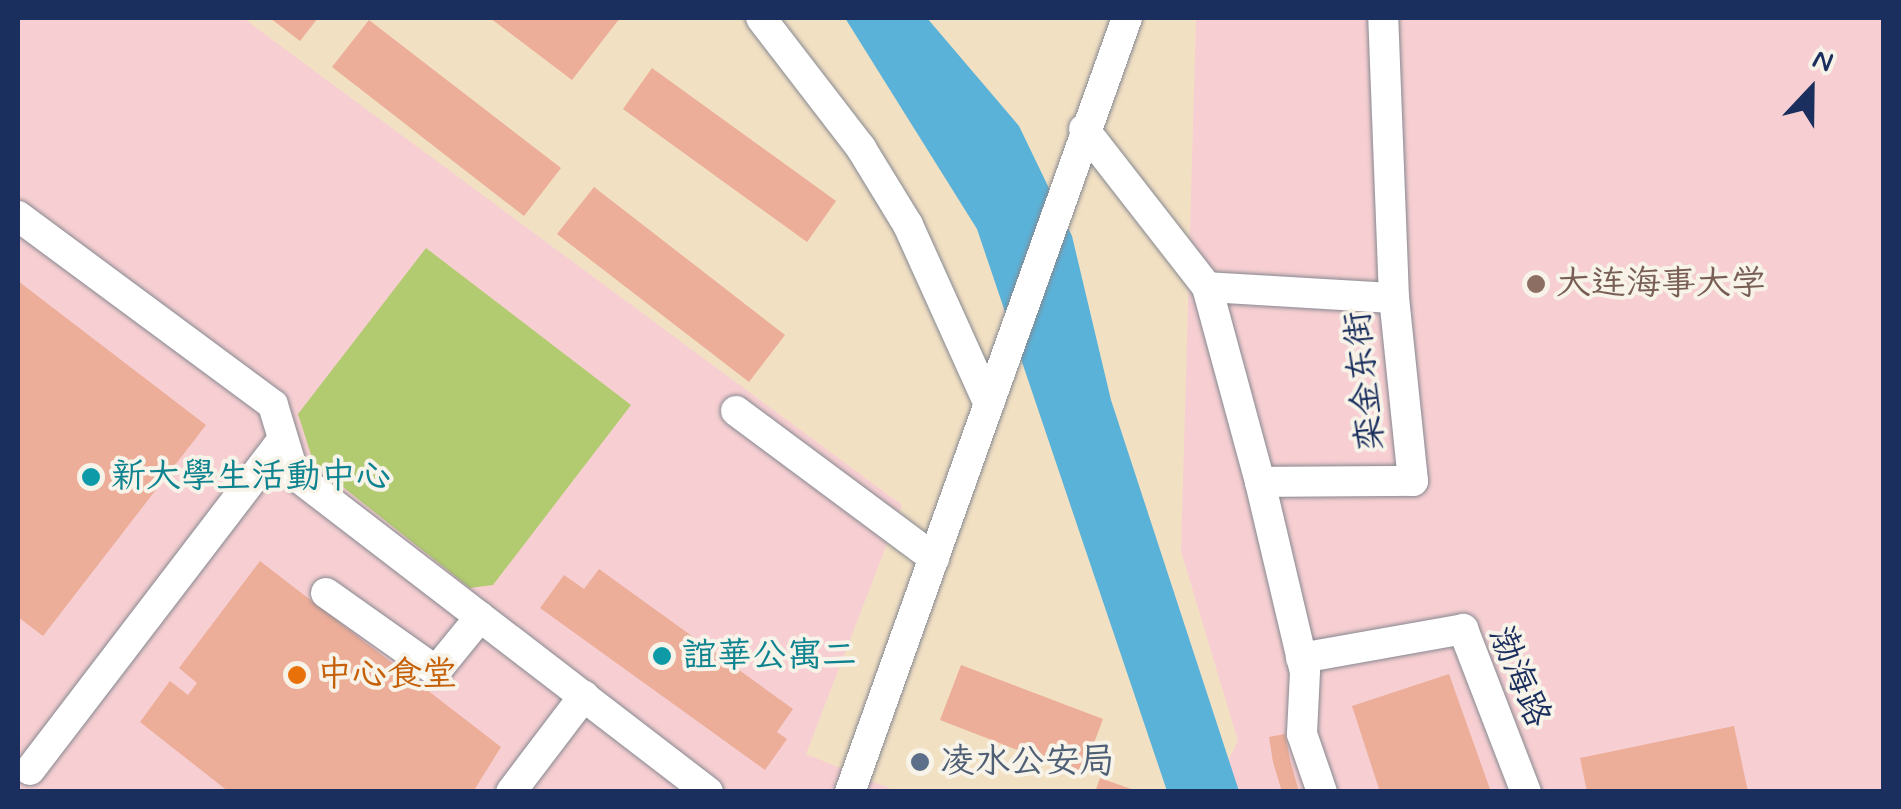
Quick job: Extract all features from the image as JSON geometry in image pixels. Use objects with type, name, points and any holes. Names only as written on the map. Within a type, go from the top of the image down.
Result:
[{"type":"street","points":[[761,18],[861,148],[908,225],[994,393]]},
{"type":"street","points":[[850,792],[1084,129],[1127,18]]},
{"type":"street","name":"栾金东街","points":[[1260,482],[1414,481],[1394,298],[1383,18]]},
{"type":"street","points":[[1084,129],[1207,287],[1260,482],[1301,658],[1302,734],[1322,792]]},
{"type":"street","points":[[18,216],[273,406],[294,474],[708,792]]},
{"type":"street","points":[[1207,287],[1394,298]]},
{"type":"street","points":[[736,411],[934,558]]},
{"type":"street","points":[[32,775],[282,442]]},
{"type":"street","points":[[326,593],[436,672],[480,616]]},
{"type":"street","name":"渤海路","points":[[1301,658],[1463,629],[1526,792]]},
{"type":"street","points":[[511,792],[584,696]]},
{"type":"shaded area","points":[[18,18],[243,18],[902,505],[806,754],[896,791],[18,791]]},
{"type":"shaded area","name":"大连海事大学","points":[[1196,18],[1883,18],[1883,791],[1212,791],[1238,741],[1181,551]]},
{"type":"green space","points":[[426,248],[631,405],[493,585],[470,588],[314,464],[298,414]]},
{"type":"water","points":[[845,18],[927,18],[1019,126],[1072,236],[1111,400],[1239,791],[1167,791],[977,229]]},
{"type":"building","points":[[270,18],[318,18],[300,41]]},
{"type":"building","points":[[490,18],[620,18],[572,80]]},
{"type":"building","points":[[369,20],[561,168],[524,216],[332,67]]},
{"type":"building","points":[[652,68],[836,201],[807,242],[623,109]]},
{"type":"building","points":[[594,187],[785,335],[749,382],[557,234]]},
{"type":"building","name":"新大學生活動中心","points":[[18,281],[206,425],[43,636],[18,617]]},
{"type":"building","name":"中心食堂","points":[[260,561],[501,747],[473,792],[229,792],[140,722],[170,681],[188,695],[197,683],[179,668]]},
{"type":"building","name":"誼華公寓二","points":[[599,569],[793,709],[777,732],[787,739],[765,770],[540,608],[564,575],[584,589]]},
{"type":"building","points":[[961,665],[1103,719],[1082,775],[940,720]]},
{"type":"building","points":[[1449,674],[1491,792],[1380,792],[1352,706]]},
{"type":"building","points":[[1734,726],[1748,792],[1587,792],[1580,758]]},
{"type":"building","points":[[1285,734],[1299,792],[1282,792],[1273,762],[1269,737]]},
{"type":"building","points":[[1100,778],[1137,791],[1137,792],[1095,792]]},
{"type":"place","name":"大连海事大学","points":[[1536,284]]},
{"type":"place","name":"新大學生活動中心","points":[[91,477]]},
{"type":"place","name":"誼華公寓二","points":[[662,656]]},
{"type":"place","name":"中心食堂","points":[[297,675]]},
{"type":"place","name":"凌水公安局","points":[[920,762]]}]
